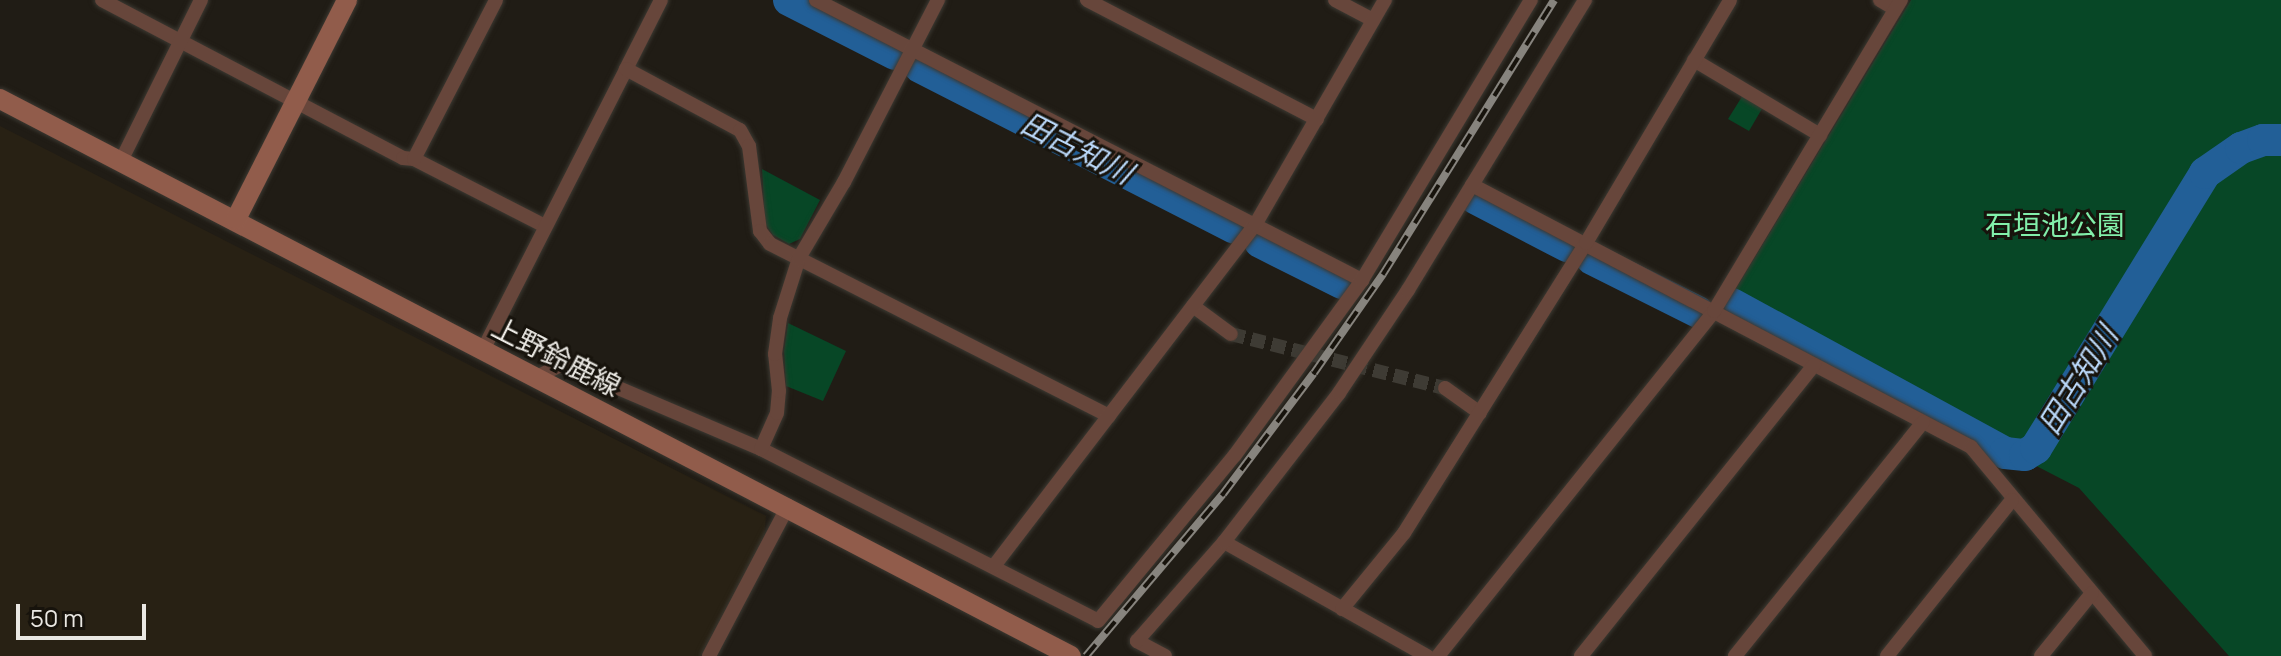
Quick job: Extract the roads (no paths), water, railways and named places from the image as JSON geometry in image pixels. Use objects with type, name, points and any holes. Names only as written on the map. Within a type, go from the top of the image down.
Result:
[{"type":"main road","points":[[236,219],[347,0]]},
{"type":"main road","name":"上野鈴鹿線","points":[[0,99],[788,506],[1063,652]]},
{"type":"street","points":[[102,0],[181,40],[188,48],[403,158],[414,159],[545,226]]},
{"type":"street","points":[[121,161],[201,0]]},
{"type":"street","points":[[414,159],[496,0]]},
{"type":"street","points":[[483,350],[661,0]]},
{"type":"street","points":[[816,0],[1362,280]]},
{"type":"street","points":[[761,449],[777,413],[779,391],[775,354],[780,318],[799,258],[844,182],[938,0]]},
{"type":"street","points":[[1087,0],[1317,119]]},
{"type":"street","points":[[1335,0],[1373,20]]},
{"type":"street","points":[[994,566],[1255,225],[1385,0]]},
{"type":"street","points":[[537,377],[562,364],[761,449],[1098,621],[1235,455],[1362,280],[1531,0]]},
{"type":"street","points":[[1165,656],[1137,641],[1224,542],[1339,393],[1408,290],[1585,0]]},
{"type":"street","points":[[1342,609],[1404,533],[1586,243],[1730,0]]},
{"type":"street","points":[[1438,656],[1714,311],[1898,5],[1880,0]]},
{"type":"street","points":[[1694,60],[1820,135]]},
{"type":"street","points":[[626,69],[740,130],[749,146],[760,231],[770,244],[1109,416]]},
{"type":"street","points":[[1472,185],[1971,447],[2012,500],[2145,656]]},
{"type":"street","points":[[1193,306],[1231,334]]},
{"type":"street","points":[[1581,656],[1814,365]]},
{"type":"street","points":[[1445,388],[1480,413]]},
{"type":"street","points":[[1735,656],[1923,422]]},
{"type":"street","points":[[1887,656],[2012,500]]},
{"type":"street","points":[[709,656],[788,506]]},
{"type":"street","points":[[1224,542],[1427,656]]},
{"type":"street","points":[[2041,656],[2092,593]]},
{"type":"waterway","name":"田古知川","points":[[789,0],[895,54]]},
{"type":"waterway","name":"田古知川","points":[[920,67],[1234,228]]},
{"type":"waterway","name":"田古知川","points":[[1732,304],[2005,453],[2025,455],[2036,448],[2205,173],[2241,148],[2263,140],[2281,140]]},
{"type":"waterway","name":"田古知川","points":[[1475,198],[1567,246]]},
{"type":"waterway","name":"田古知川","points":[[1260,242],[1342,283]]},
{"type":"waterway","name":"田古知川","points":[[1592,259],[1698,312]]},
{"type":"tunnel","points":[[1231,334],[1445,388]]},
{"type":"railway","points":[[1086,656],[1223,494],[1314,373],[1383,274],[1554,0]]},
{"type":"park label","name":"石垣池公園","points":[[2055,224]]}]
